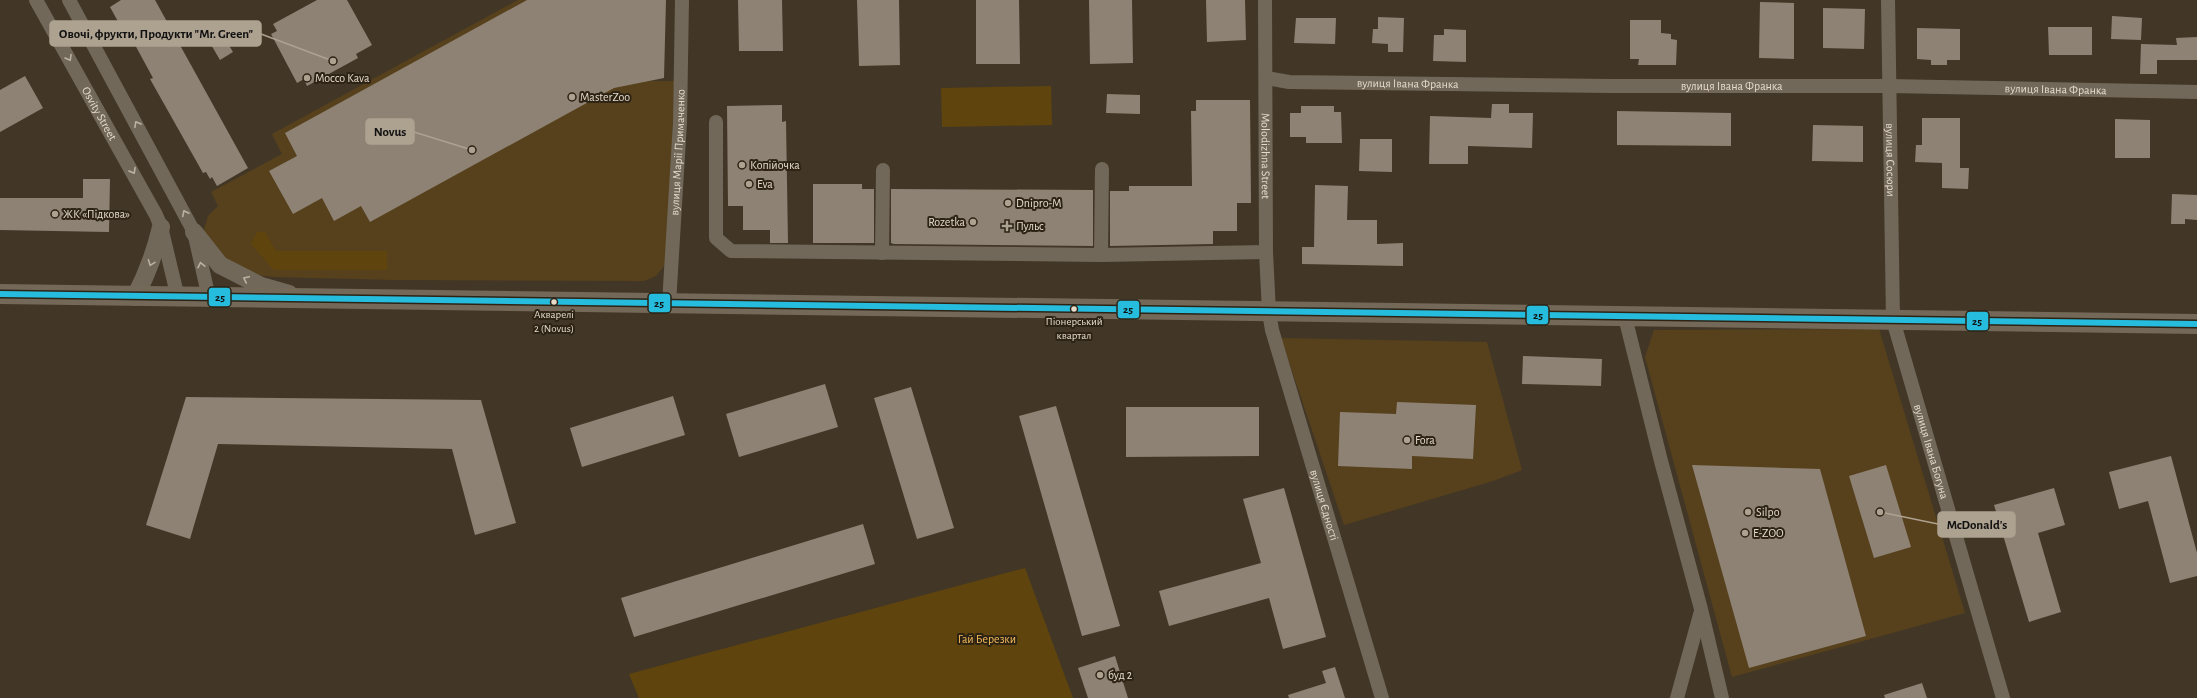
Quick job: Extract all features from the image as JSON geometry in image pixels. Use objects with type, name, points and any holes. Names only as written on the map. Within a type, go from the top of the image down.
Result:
[{"type":"main road","points":[[0,294],[178,298],[2197,324]]},
{"type":"street","name":"Osvity Street","points":[[36,0],[136,176],[161,227],[178,298]]},
{"type":"street","points":[[69,0],[194,232],[220,265],[261,286],[309,299]]},
{"type":"street","name":"вулиця Марії Примаченко","points":[[669,304],[680,122],[682,0]]},
{"type":"street","name":"Molodizhna Street","points":[[1265,0],[1266,252],[1269,312]]},
{"type":"street","name":"вулиця Сосюри","points":[[1888,0],[1888,86],[1893,320]]},
{"type":"street","name":"вулиця Івана Франка","points":[[1266,78],[1289,82],[1611,86],[1888,86],[2197,92]]},
{"type":"street","points":[[716,122],[716,238],[731,251],[1101,255],[1266,252]]},
{"type":"street","points":[[1101,255],[1102,169]]},
{"type":"street","points":[[882,253],[883,170]]},
{"type":"street","points":[[135,297],[147,275],[155,253],[161,227]]},
{"type":"street","points":[[194,232],[209,298]]},
{"type":"street","name":"вулиця Єдності","points":[[1269,312],[1272,330],[1382,698]]},
{"type":"street","points":[[1626,317],[1661,461],[1702,609],[1722,698]]},
{"type":"street","name":"вулиця Івана Богуна","points":[[1893,320],[2003,698]]},
{"type":"street","points":[[1678,698],[1702,609]]},
{"type":"shaded area","points":[[518,0],[610,0],[650,81],[674,81],[669,250],[665,265],[656,276],[644,281],[397,280],[273,277],[256,275],[224,262],[203,232],[208,216],[218,206],[211,192],[282,154],[272,134]]},
{"type":"shaded area","points":[[1879,329],[1965,613],[1732,677],[1645,357],[1654,330]]},
{"type":"shaded area","points":[[1281,338],[1487,342],[1522,470],[1493,481],[1344,525]]},
{"type":"green space","points":[[1051,86],[1052,125],[942,127],[941,88]]},
{"type":"green space","points":[[257,232],[265,232],[276,251],[387,251],[387,270],[274,270],[251,244]]},
{"type":"green space","name":"Гай Березки","points":[[1025,568],[1073,698],[639,698],[629,674]]},
{"type":"building","points":[[121,0],[155,0],[248,168],[217,186],[212,177],[210,179],[206,172],[203,173],[150,79],[153,78],[134,43],[131,45],[110,7]]},
{"type":"building","points":[[317,0],[347,0],[372,45],[356,54],[358,58],[307,86],[304,79],[297,83],[271,34],[277,31],[273,24]]},
{"type":"building","points":[[527,0],[666,0],[664,78],[614,88],[370,222],[361,206],[334,221],[322,198],[293,214],[269,171],[297,156],[285,133]]},
{"type":"building","points":[[738,0],[782,0],[783,51],[739,51]]},
{"type":"building","points":[[857,0],[899,0],[900,65],[859,66]]},
{"type":"building","points":[[976,0],[1019,0],[1020,64],[976,64]]},
{"type":"building","points":[[1089,0],[1132,0],[1133,63],[1090,64]]},
{"type":"building","points":[[1206,0],[1245,0],[1246,40],[1207,42]]},
{"type":"building","points":[[1760,2],[1794,3],[1794,59],[1759,58]]},
{"type":"building","points":[[1823,8],[1865,9],[1864,49],[1823,48]]},
{"type":"building","points":[[2112,16],[2142,18],[2141,40],[2111,39]]},
{"type":"building","points":[[1378,17],[1404,18],[1403,52],[1388,52],[1388,44],[1372,43],[1373,29],[1378,29]]},
{"type":"building","points":[[1296,18],[1336,18],[1335,44],[1294,43]]},
{"type":"building","points":[[1630,20],[1661,20],[1661,33],[1671,34],[1671,39],[1677,40],[1676,65],[1638,65],[1639,59],[1630,59]]},
{"type":"building","points":[[2048,27],[2092,27],[2092,55],[2049,55]]},
{"type":"building","points":[[1917,28],[1960,29],[1960,60],[1947,60],[1947,65],[1931,65],[1931,60],[1917,59]]},
{"type":"building","points":[[219,29],[233,52],[220,60],[206,36]]},
{"type":"building","points":[[1444,29],[1466,30],[1466,62],[1433,61],[1434,35],[1444,35]]},
{"type":"building","points":[[2197,37],[2197,60],[2157,60],[2157,74],[2140,74],[2141,44],[2177,45],[2176,38]]},
{"type":"building","points":[[25,76],[43,108],[0,132],[0,90]]},
{"type":"building","points":[[1107,94],[1140,95],[1140,114],[1106,113]]},
{"type":"building","points":[[1196,100],[1250,100],[1251,203],[1237,203],[1237,231],[1213,231],[1213,244],[1110,246],[1110,191],[1129,191],[1129,186],[1192,186],[1191,111],[1196,111]]},
{"type":"building","points":[[1492,104],[1509,104],[1509,113],[1533,113],[1532,148],[1468,146],[1468,164],[1429,164],[1430,116],[1491,118]]},
{"type":"building","points":[[782,105],[782,122],[786,121],[788,243],[770,243],[770,230],[743,230],[743,206],[728,206],[727,106]]},
{"type":"building","points":[[1301,106],[1334,106],[1334,112],[1341,112],[1342,143],[1306,143],[1306,137],[1290,137],[1290,113],[1301,113]]},
{"type":"building","points":[[1617,111],[1731,113],[1731,146],[1617,145]]},
{"type":"building","points":[[1922,118],[1960,118],[1960,168],[1969,168],[1968,189],[1942,188],[1942,163],[1915,162],[1916,145],[1922,145]]},
{"type":"building","points":[[2115,119],[2150,120],[2150,158],[2115,158]]},
{"type":"building","points":[[1813,125],[1863,126],[1863,162],[1812,161]]},
{"type":"building","points":[[1360,139],[1392,139],[1392,172],[1359,171]]},
{"type":"building","name":"ЖК «Підкова»","points":[[83,179],[110,179],[109,232],[0,230],[0,198],[83,198]]},
{"type":"building","points":[[813,184],[862,184],[862,189],[874,189],[874,243],[813,243]]},
{"type":"building","points":[[1315,185],[1348,186],[1347,220],[1377,220],[1377,244],[1403,243],[1403,266],[1302,264],[1302,247],[1314,247]]},
{"type":"building","points":[[891,189],[1093,190],[1093,246],[894,244],[891,243]]},
{"type":"building","points":[[2172,194],[2197,195],[2197,220],[2185,219],[2185,224],[2171,224]]},
{"type":"building","points":[[1523,356],[1602,359],[1601,386],[1522,384]]},
{"type":"building","points":[[825,384],[838,427],[739,457],[726,414]]},
{"type":"building","points":[[911,387],[954,528],[917,539],[874,398]]},
{"type":"building","points":[[673,396],[685,435],[582,467],[570,428]]},
{"type":"building","points":[[186,397],[481,400],[516,523],[475,535],[452,449],[218,444],[190,539],[146,525]]},
{"type":"building","points":[[1397,402],[1476,405],[1473,459],[1412,456],[1412,469],[1338,466],[1340,412],[1396,414]]},
{"type":"building","points":[[1056,406],[1120,626],[1082,636],[1019,416]]},
{"type":"building","points":[[1126,407],[1259,407],[1259,456],[1126,457]]},
{"type":"building","points":[[2171,456],[2197,553],[2197,576],[2170,583],[2148,501],[2119,509],[2109,472]]},
{"type":"building","points":[[1692,465],[1820,469],[1866,636],[1749,668]]},
{"type":"building","points":[[1886,465],[1911,547],[1874,558],[1849,476]]},
{"type":"building","points":[[1284,488],[1326,637],[1283,649],[1269,598],[1169,626],[1159,591],[1261,563],[1243,499]]},
{"type":"building","points":[[2054,488],[2065,525],[2038,533],[2061,612],[2029,622],[1994,505]]},
{"type":"building","points":[[863,524],[875,564],[634,637],[621,598]]},
{"type":"building","name":"буд 2","points":[[1115,656],[1128,698],[1088,698],[1078,668]]},
{"type":"building","points":[[1335,667],[1345,698],[1289,698],[1288,695],[1326,683],[1322,671]]},
{"type":"building","points":[[1922,683],[1927,698],[1885,698],[1884,695]]},
{"type":"transit line","name":"25","points":[[0,294],[2197,324]]},
{"type":"place","name":"Овочі, фрукти, Продукти \"Mr. Green\"","points":[[333,61]]},
{"type":"place","name":"Mocco Kava","points":[[307,78]]},
{"type":"place","name":"MasterZoo","points":[[572,97]]},
{"type":"place","name":"Novus","points":[[472,150]]},
{"type":"place","name":"Копійочка","points":[[742,165]]},
{"type":"place","name":"Eva","points":[[749,184]]},
{"type":"place","name":"Dnipro-M","points":[[1008,203]]},
{"type":"place","name":"ЖК «Підкова»","points":[[55,214]]},
{"type":"place","name":"Rozetka","points":[[973,222]]},
{"type":"place","name":"Пульс","points":[[1007,226]]},
{"type":"place","name":"Акварелі 2 (Novus)","points":[[554,302]]},
{"type":"place","name":"Піонерський квартал","points":[[1074,309]]},
{"type":"place","name":"Fora","points":[[1407,440]]},
{"type":"place","name":"Silpo","points":[[1748,512]]},
{"type":"place","name":"McDonald's","points":[[1880,512]]},
{"type":"place","name":"E-ZOO","points":[[1745,533]]},
{"type":"place","name":"буд 2","points":[[1100,675]]}]
